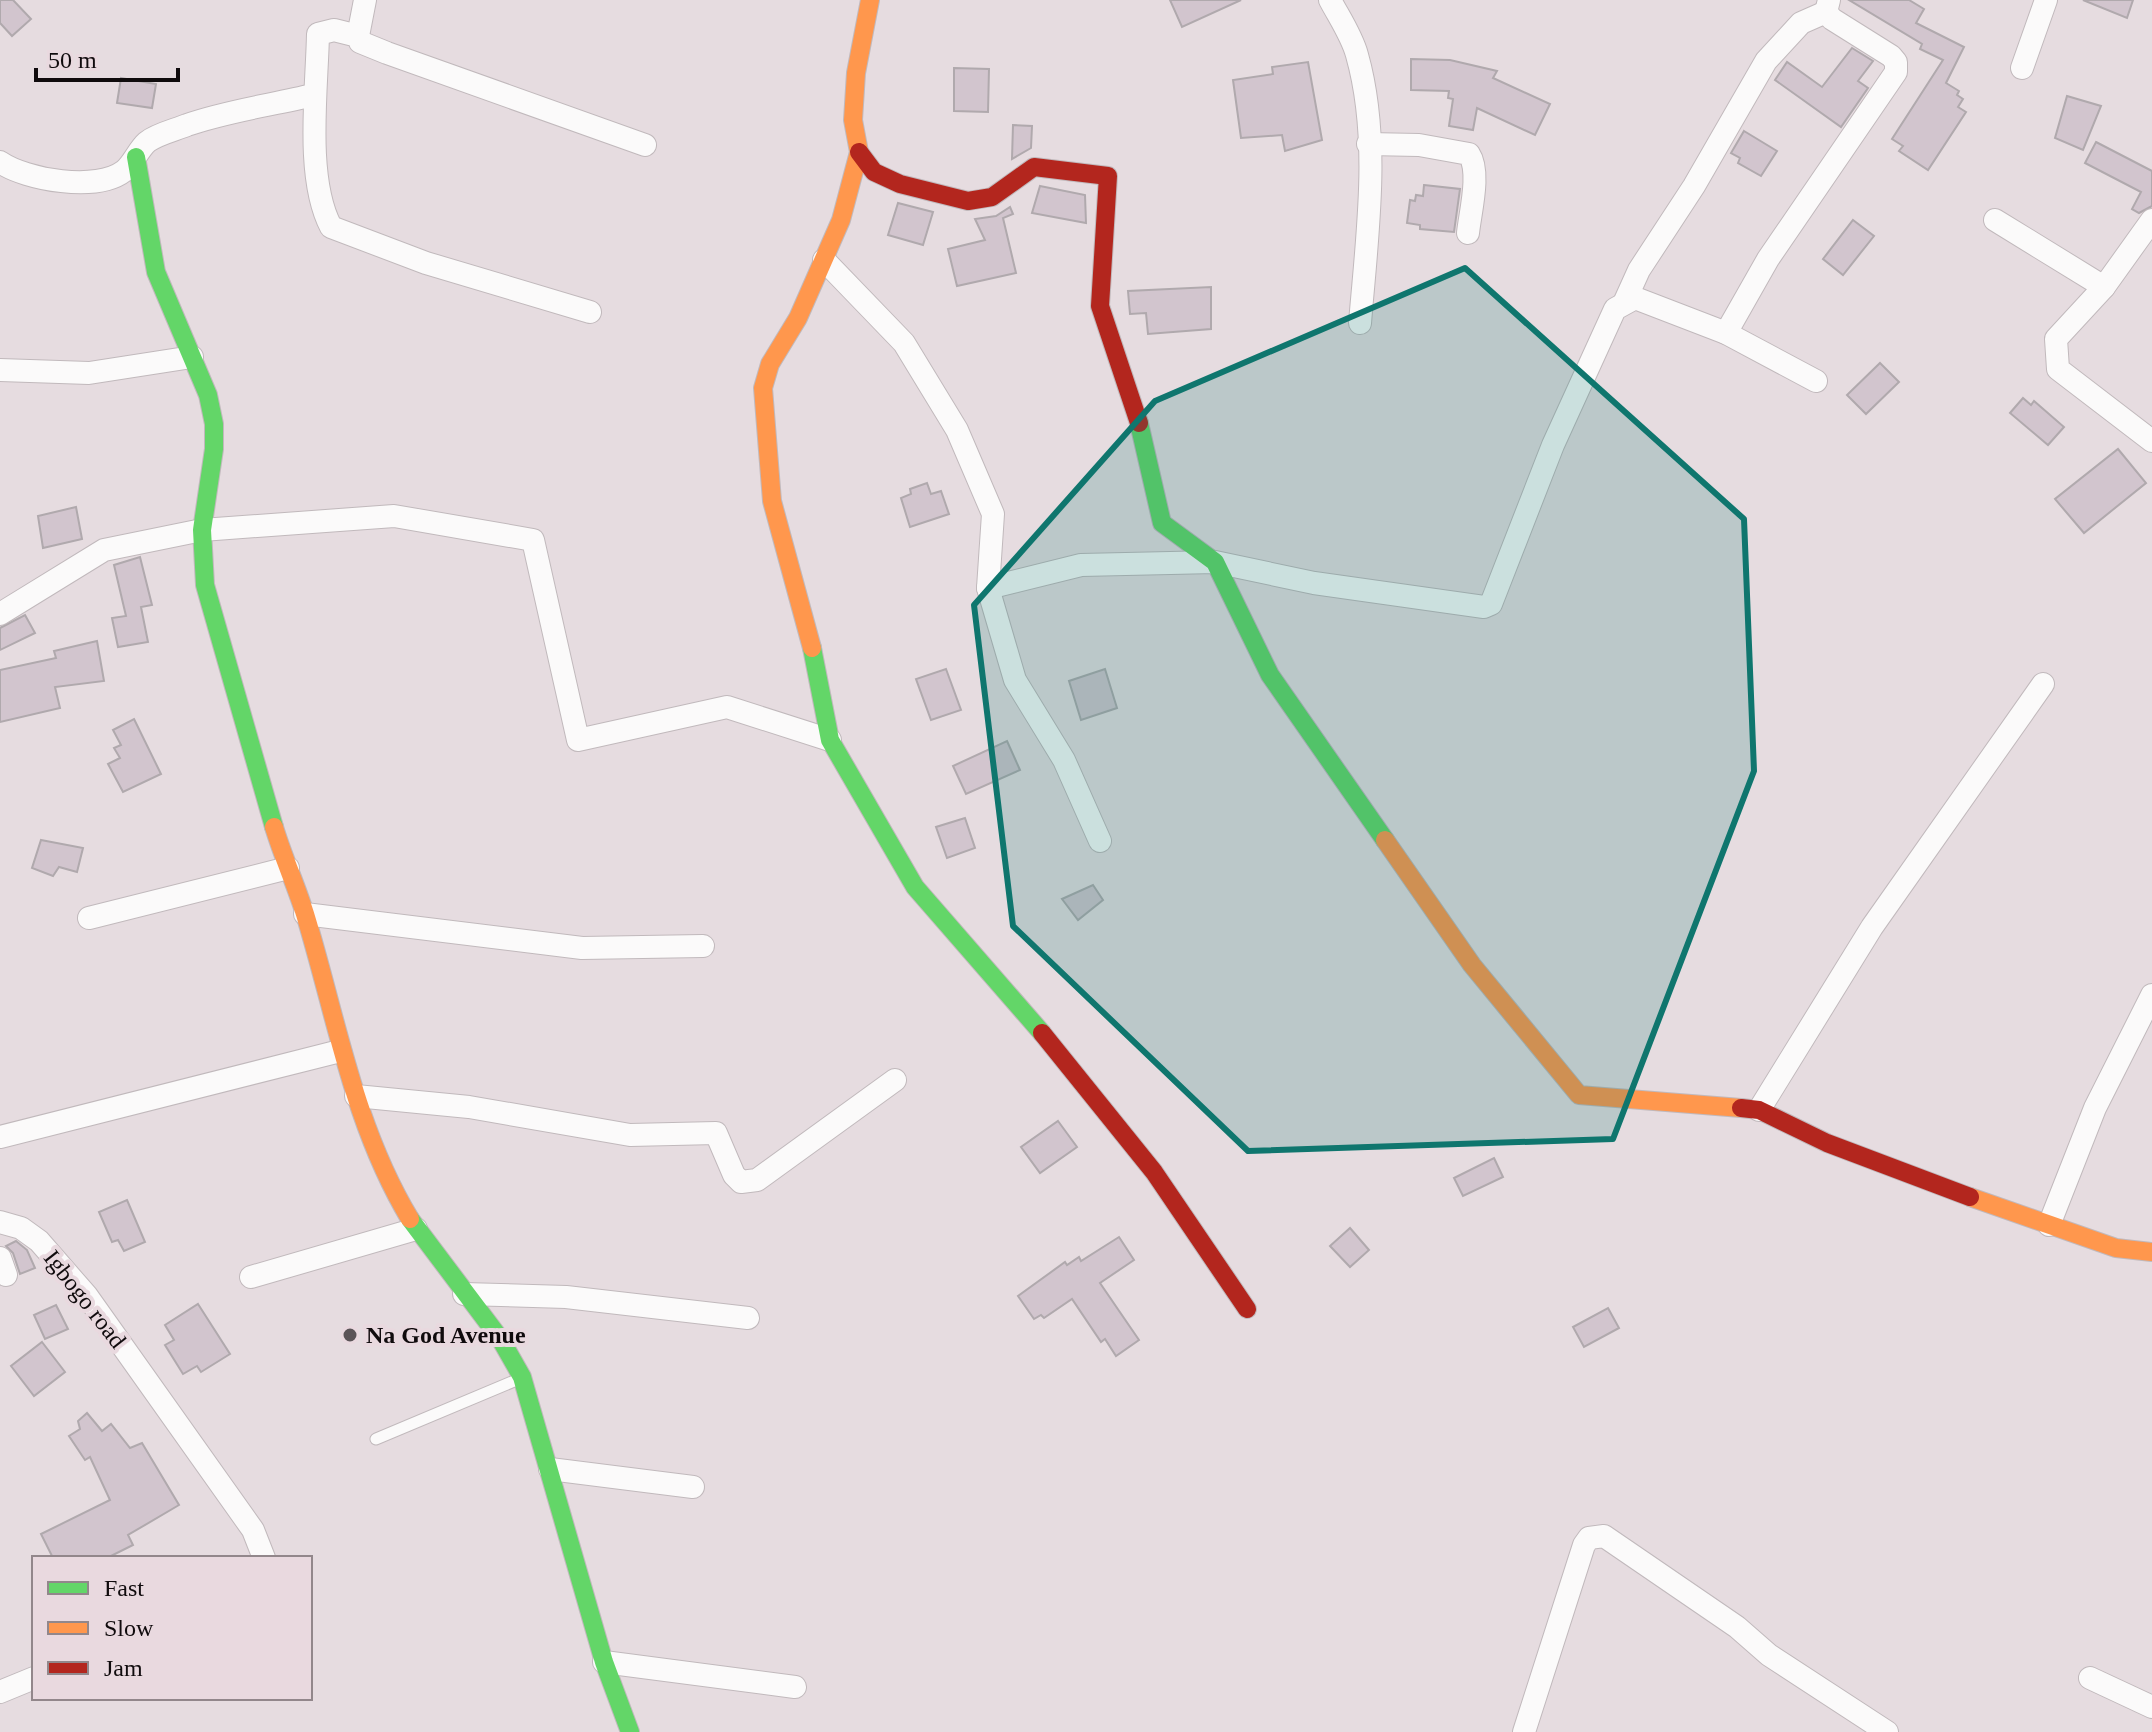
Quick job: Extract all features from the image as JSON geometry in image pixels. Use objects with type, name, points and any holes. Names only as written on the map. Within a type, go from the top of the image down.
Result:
[{"type":"street","points":[[365,0],[358,36],[360,42],[645,145]]},
{"type":"street","points":[[870,0],[856,73],[853,120],[859,152],[841,220],[798,318],[770,364],[763,388],[772,501],[805,614],[830,740],[915,887],[1032,1020],[1154,1172],[1247,1309]]},
{"type":"street","points":[[1330,0],[1357,53],[1368,144],[1367,240],[1360,323]]},
{"type":"street","points":[[2022,68],[2046,0]]},
{"type":"street","points":[[1625,301],[1639,270],[1694,186],[1766,61],[1801,23],[1828,6],[1832,19],[1891,56],[1896,62],[1896,72],[1768,259],[1726,333]]},
{"type":"street","points":[[358,36],[334,30],[318,34],[313,95],[320,206],[331,227],[426,263],[590,312]]},
{"type":"street","points":[[0,162],[16,173],[40,180],[109,180],[125,171],[148,142],[192,123],[313,95]]},
{"type":"street","points":[[1368,144],[1419,145],[1469,154],[1473,160],[1473,181],[1468,233]]},
{"type":"street","points":[[859,152],[874,172],[900,184],[968,201],[992,197],[1034,167],[1094,171],[1108,176],[1100,306],[1138,420],[1162,523],[1215,562],[1270,675],[1472,965],[1579,1095],[1759,1110],[1827,1143],[2049,1225],[2116,1248],[2152,1252]]},
{"type":"street","points":[[136,157],[156,272],[208,395],[214,424],[214,449],[202,530],[205,585],[288,868],[305,914],[340,1051],[377,1157],[416,1229],[501,1340],[522,1377],[604,1662],[630,1732]]},
{"type":"street","points":[[1995,220],[2104,287]]},
{"type":"street","points":[[2152,220],[2104,287],[2056,339],[2058,369],[2152,441]]},
{"type":"street","points":[[824,260],[904,343],[957,430],[993,514],[988,588],[1015,680],[1064,760],[1100,841]]},
{"type":"street","points":[[988,588],[1081,565],[1215,562],[1314,583],[1476,608],[1491,604],[1553,445],[1615,309],[1625,301],[1635,298],[1726,333],[1816,381]]},
{"type":"street","points":[[0,370],[89,373],[192,357]]},
{"type":"street","points":[[0,614],[104,550],[202,530],[394,516],[533,540],[578,740],[727,707],[830,740]]},
{"type":"street","points":[[1759,1110],[1872,927],[2043,684]]},
{"type":"street","points":[[89,918],[288,868]]},
{"type":"street","points":[[305,914],[582,948],[703,946]]},
{"type":"street","points":[[2049,1225],[2095,1108],[2152,995]]},
{"type":"street","points":[[0,1137],[340,1051]]},
{"type":"street","points":[[356,1096],[469,1107],[630,1135],[716,1133],[734,1175],[741,1182],[757,1180],[895,1080]]},
{"type":"street","name":"Igbogo road","points":[[0,1222],[21,1228],[39,1241],[87,1296],[253,1530],[263,1556]]},
{"type":"street","points":[[251,1277],[416,1229]]},
{"type":"street","points":[[464,1294],[579,1298],[748,1318]]},
{"type":"street","points":[[550,1469],[693,1487]]},
{"type":"street","points":[[1524,1732],[1584,1545],[1595,1536],[1604,1536],[1627,1548],[1737,1627],[1769,1655],[1887,1732]]},
{"type":"street","points":[[604,1662],[795,1687]]},
{"type":"street","points":[[2090,1678],[2152,1707]]},
{"type":"street","points":[[0,1692],[32,1679]]},
{"type":"lane","points":[[376,1439],[522,1377]]},
{"type":"highlighted area","points":[[1465,268],[1744,519],[1754,771],[1613,1139],[1248,1151],[1013,926],[974,605],[1155,401]]},
{"type":"building","points":[[0,0],[13,0],[31,19],[12,36],[0,23]]},
{"type":"building","points":[[1170,0],[1241,0],[1182,27]]},
{"type":"building","points":[[1849,0],[1909,0],[1924,9],[1916,23],[1964,47],[1946,83],[1959,91],[1957,95],[1963,99],[1958,107],[1966,112],[1928,170],[1899,151],[1903,146],[1892,139],[1943,60],[1920,49],[1922,44]]},
{"type":"building","points":[[2083,0],[2133,0],[2127,18]]},
{"type":"building","points":[[1852,48],[1873,61],[1858,81],[1868,88],[1841,127],[1775,80],[1787,62],[1822,87]]},
{"type":"building","points":[[1411,59],[1450,60],[1497,71],[1493,78],[1550,104],[1535,135],[1477,108],[1473,130],[1449,126],[1453,99],[1448,98],[1449,91],[1411,90]]},
{"type":"building","points":[[1308,62],[1322,140],[1285,151],[1282,135],[1241,138],[1233,80],[1273,74],[1272,67]]},
{"type":"building","points":[[954,68],[989,69],[988,112],[954,111]]},
{"type":"building","points":[[121,78],[156,84],[152,108],[117,103]]},
{"type":"building","points":[[2067,96],[2101,106],[2083,150],[2055,138]]},
{"type":"building","points":[[1013,125],[1032,126],[1031,148],[1012,159]]},
{"type":"building","points":[[1744,131],[1777,151],[1761,176],[1738,163],[1740,158],[1731,153]]},
{"type":"building","points":[[2096,142],[2152,171],[2152,206],[2139,213],[2132,209],[2141,192],[2085,163]]},
{"type":"building","points":[[1424,185],[1460,189],[1454,232],[1420,229],[1420,225],[1407,223],[1410,200],[1415,201],[1416,195],[1423,196]]},
{"type":"building","points":[[1040,186],[1085,195],[1086,223],[1032,213]]},
{"type":"building","points":[[898,203],[933,212],[923,245],[888,235]]},
{"type":"building","points":[[1010,207],[1013,214],[1003,218],[1016,273],[957,286],[948,249],[985,240],[975,219],[996,216]]},
{"type":"building","points":[[1853,220],[1874,236],[1843,275],[1823,259]]},
{"type":"building","points":[[1211,287],[1211,329],[1148,334],[1146,313],[1130,314],[1128,291]]},
{"type":"building","points":[[1880,363],[1899,382],[1866,414],[1847,395]]},
{"type":"building","points":[[2023,398],[2031,405],[2034,401],[2064,427],[2048,445],[2010,413]]},
{"type":"building","points":[[2118,449],[2146,483],[2084,533],[2055,499]]},
{"type":"building","points":[[927,483],[931,494],[941,491],[949,514],[910,527],[901,498],[911,494],[910,489]]},
{"type":"building","points":[[76,507],[82,539],[43,548],[38,516]]},
{"type":"building","points":[[140,557],[152,605],[141,607],[148,642],[118,647],[112,618],[126,616],[114,565]]},
{"type":"building","points":[[25,615],[35,633],[0,650],[0,628]]},
{"type":"building","points":[[97,641],[104,681],[55,687],[60,708],[0,722],[0,670],[56,658],[54,651]]},
{"type":"building","points":[[946,669],[961,710],[931,720],[916,679]]},
{"type":"building","points":[[1105,669],[1117,708],[1081,720],[1069,681]]},
{"type":"building","points":[[134,719],[161,774],[123,792],[108,764],[120,758],[114,748],[121,745],[113,730]]},
{"type":"building","points":[[1007,741],[1020,770],[966,794],[953,766]]},
{"type":"building","points":[[965,818],[975,848],[947,858],[936,827]]},
{"type":"building","points":[[41,840],[83,848],[77,872],[59,867],[53,876],[32,868]]},
{"type":"building","points":[[1093,885],[1103,900],[1078,920],[1062,899]]},
{"type":"building","points":[[1058,1121],[1077,1147],[1040,1173],[1021,1147]]},
{"type":"building","points":[[1494,1158],[1503,1177],[1463,1196],[1454,1178]]},
{"type":"building","points":[[127,1200],[145,1242],[124,1251],[118,1240],[112,1242],[99,1212]]},
{"type":"building","points":[[1350,1228],[1369,1250],[1350,1267],[1330,1246]]},
{"type":"building","points":[[1119,1237],[1134,1260],[1100,1283],[1139,1340],[1116,1356],[1105,1339],[1101,1342],[1072,1299],[1044,1318],[1041,1315],[1034,1319],[1018,1296],[1065,1262],[1067,1265],[1079,1257],[1081,1261]]},
{"type":"building","points":[[16,1241],[27,1250],[35,1268],[20,1274],[13,1253],[6,1246]]},
{"type":"building","points":[[198,1304],[230,1354],[201,1372],[197,1366],[183,1374],[165,1345],[174,1340],[165,1325]]},
{"type":"building","points":[[56,1305],[68,1329],[45,1339],[34,1315]]},
{"type":"building","points":[[1608,1308],[1619,1328],[1584,1347],[1573,1327]]},
{"type":"building","points":[[42,1342],[65,1372],[34,1396],[11,1366]]},
{"type":"building","points":[[87,1413],[102,1431],[111,1424],[130,1448],[142,1443],[179,1505],[128,1535],[133,1545],[111,1556],[52,1556],[41,1534],[110,1500],[90,1457],[85,1460],[69,1436],[80,1429],[78,1421]]},
{"type":"traffic: fast","points":[[136,157],[156,272],[208,395],[214,424],[214,449],[202,530],[205,585],[274,827]]},
{"type":"traffic: fast","points":[[1139,423],[1162,523],[1215,562],[1270,675],[1385,840]]},
{"type":"traffic: fast","points":[[812,648],[830,740],[915,887],[1042,1033]]},
{"type":"traffic: fast","points":[[410,1219],[501,1340],[522,1377],[604,1662],[630,1732]]},
{"type":"traffic: slow","points":[[812,648],[772,501],[763,388],[770,364],[798,318],[841,220],[859,152],[853,120],[856,73],[870,0]]},
{"type":"traffic: slow","points":[[274,827],[305,914],[360,1108],[390,1183],[410,1219]]},
{"type":"traffic: slow","points":[[1385,840],[1472,965],[1579,1095],[1741,1108]]},
{"type":"traffic: slow","points":[[1970,1197],[2116,1248],[2152,1252]]},
{"type":"traffic: jam","points":[[859,152],[874,172],[900,184],[968,201],[992,197],[1034,167],[1108,176],[1100,306],[1139,423]]},
{"type":"traffic: jam","points":[[1042,1033],[1154,1172],[1247,1309]]},
{"type":"traffic: jam","points":[[1741,1108],[1759,1110],[1827,1143],[1970,1197]]},
{"type":"place","name":"Na God Avenue","points":[[350,1335]]}]
